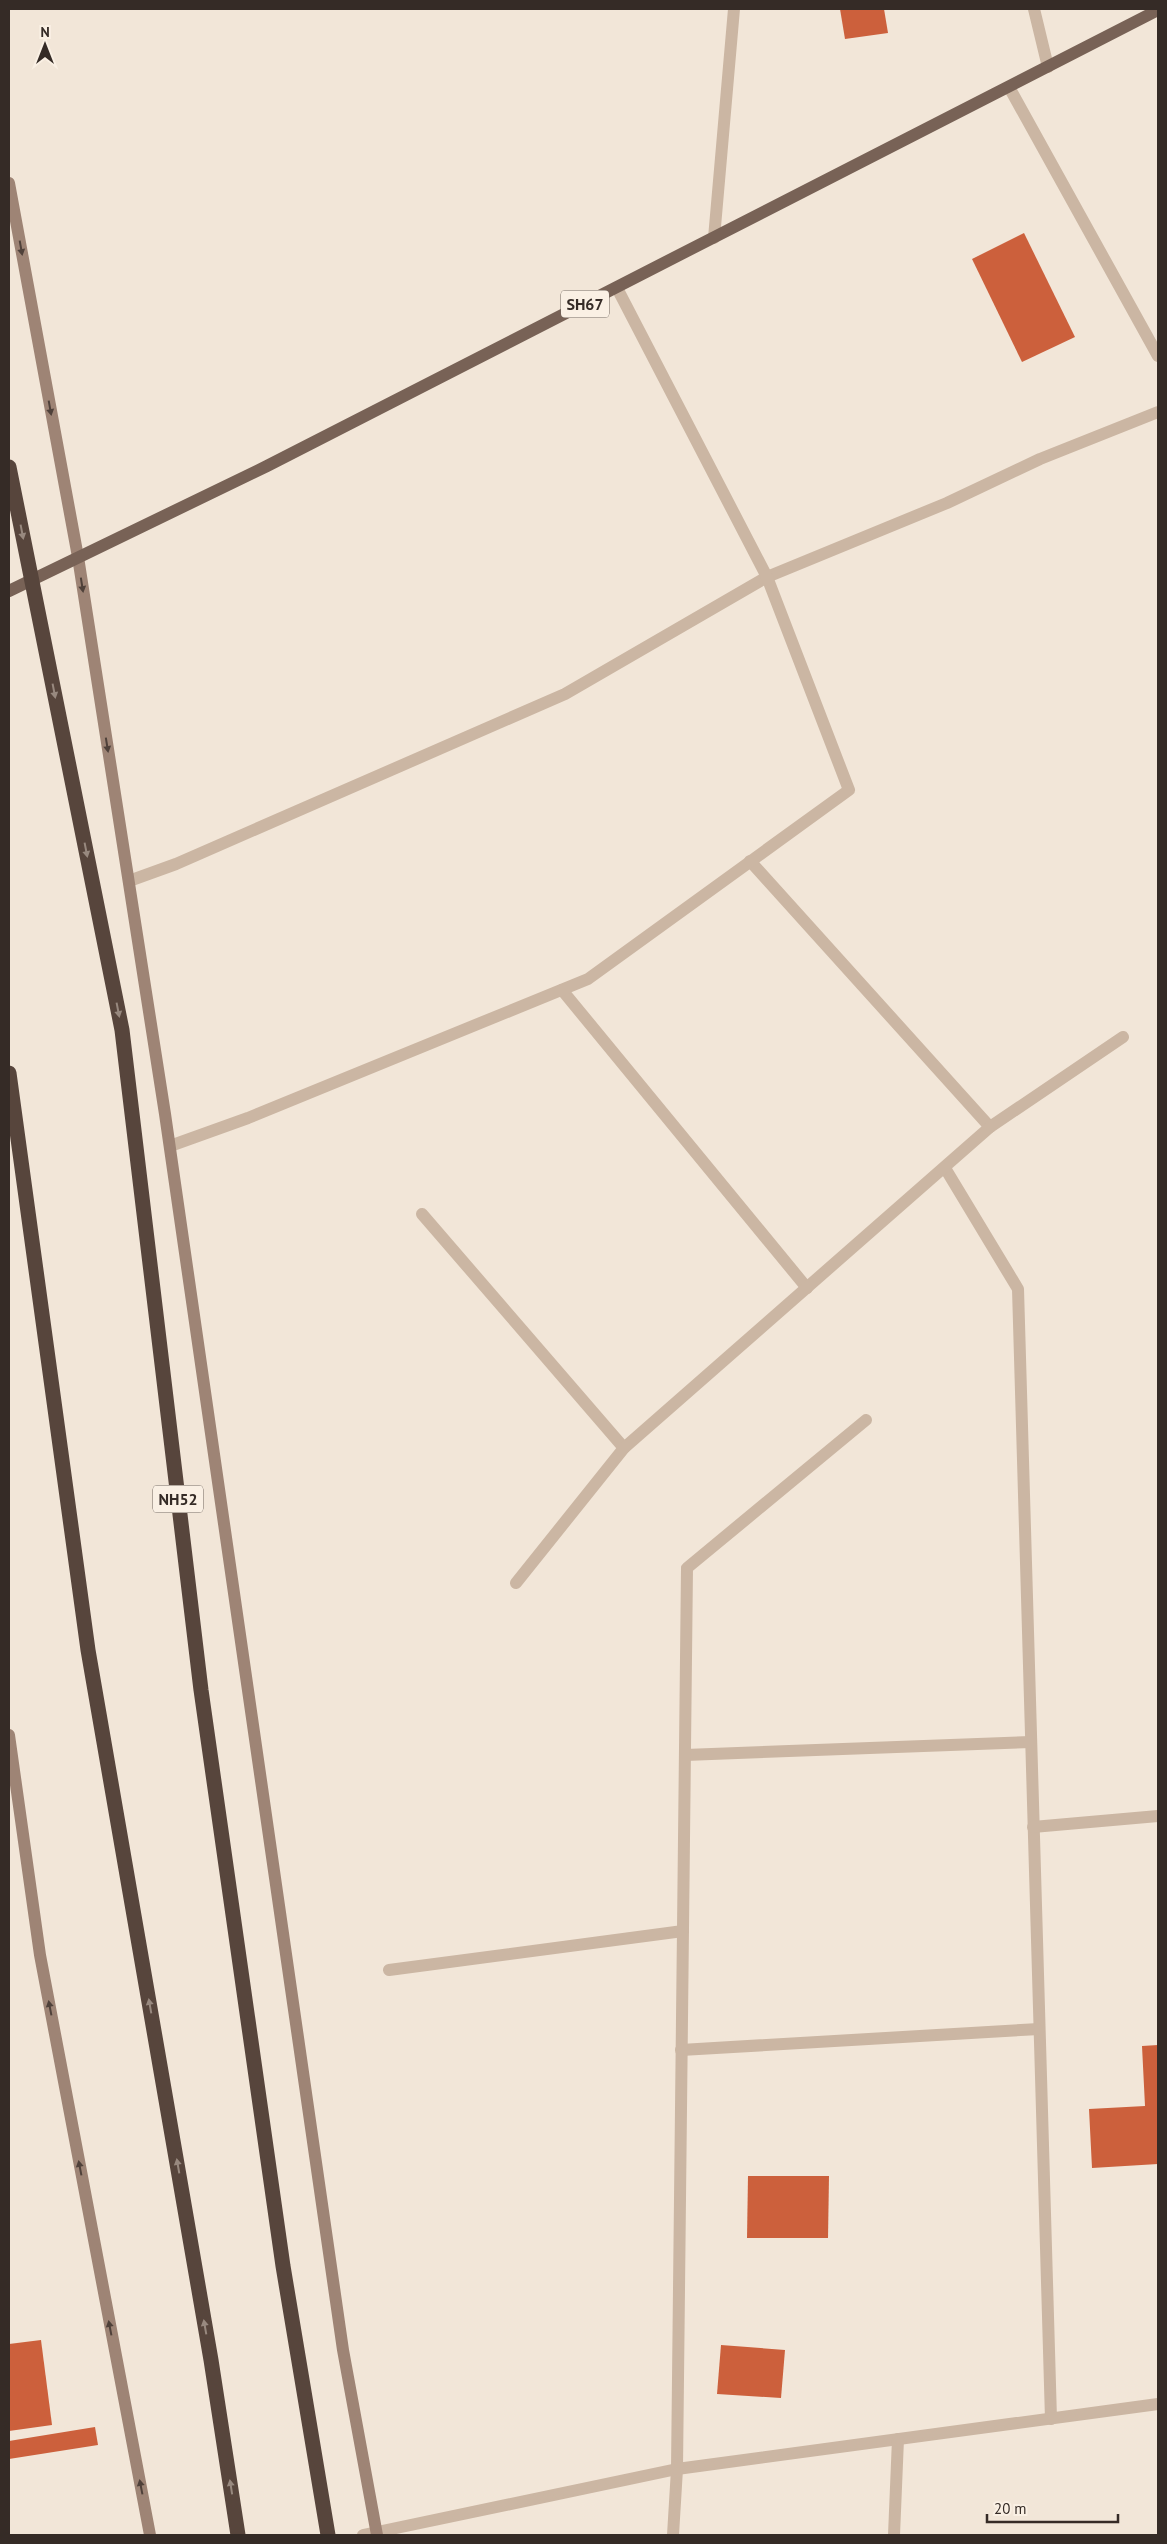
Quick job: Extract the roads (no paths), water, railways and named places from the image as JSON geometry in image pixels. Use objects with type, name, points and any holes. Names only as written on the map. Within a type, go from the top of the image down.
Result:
[{"type":"highway","name":"NH52","points":[[9,467],[122,1030],[201,1690],[283,2266],[328,2535]]},
{"type":"highway","points":[[9,1073],[88,1650],[211,2360],[238,2535]]},
{"type":"main road","name":"SH67","points":[[9,591],[267,466],[1158,10]]},
{"type":"main road","points":[[9,183],[78,557],[129,881],[170,1146],[341,2341],[376,2534]]},
{"type":"main road","points":[[9,1735],[40,1955],[150,2535]]},
{"type":"street","points":[[714,238],[734,9]]},
{"type":"street","points":[[1034,9],[1048,67]]},
{"type":"street","points":[[1009,87],[1158,356]]},
{"type":"street","points":[[170,1146],[248,1118],[588,979],[849,790],[767,578],[617,288]]},
{"type":"street","points":[[129,881],[176,864],[565,694],[767,578],[947,504],[1040,459],[1158,412]]},
{"type":"street","points":[[750,861],[990,1127]]},
{"type":"street","points":[[562,990],[807,1288]]},
{"type":"street","points":[[516,1583],[624,1448],[990,1127],[1123,1037]]},
{"type":"street","points":[[945,1168],[1018,1289],[1051,2419]]},
{"type":"street","points":[[422,1214],[624,1448]]},
{"type":"street","points":[[673,2535],[677,2469],[687,1568],[866,1420]]},
{"type":"street","points":[[685,1755],[1031,1742]]},
{"type":"street","points":[[1034,1827],[1158,1816]]},
{"type":"street","points":[[389,1970],[683,1931]]},
{"type":"street","points":[[681,2050],[1039,2029]]},
{"type":"street","points":[[363,2535],[376,2534],[677,2469],[1158,2404]]},
{"type":"street","points":[[894,2535],[898,2439]]}]
